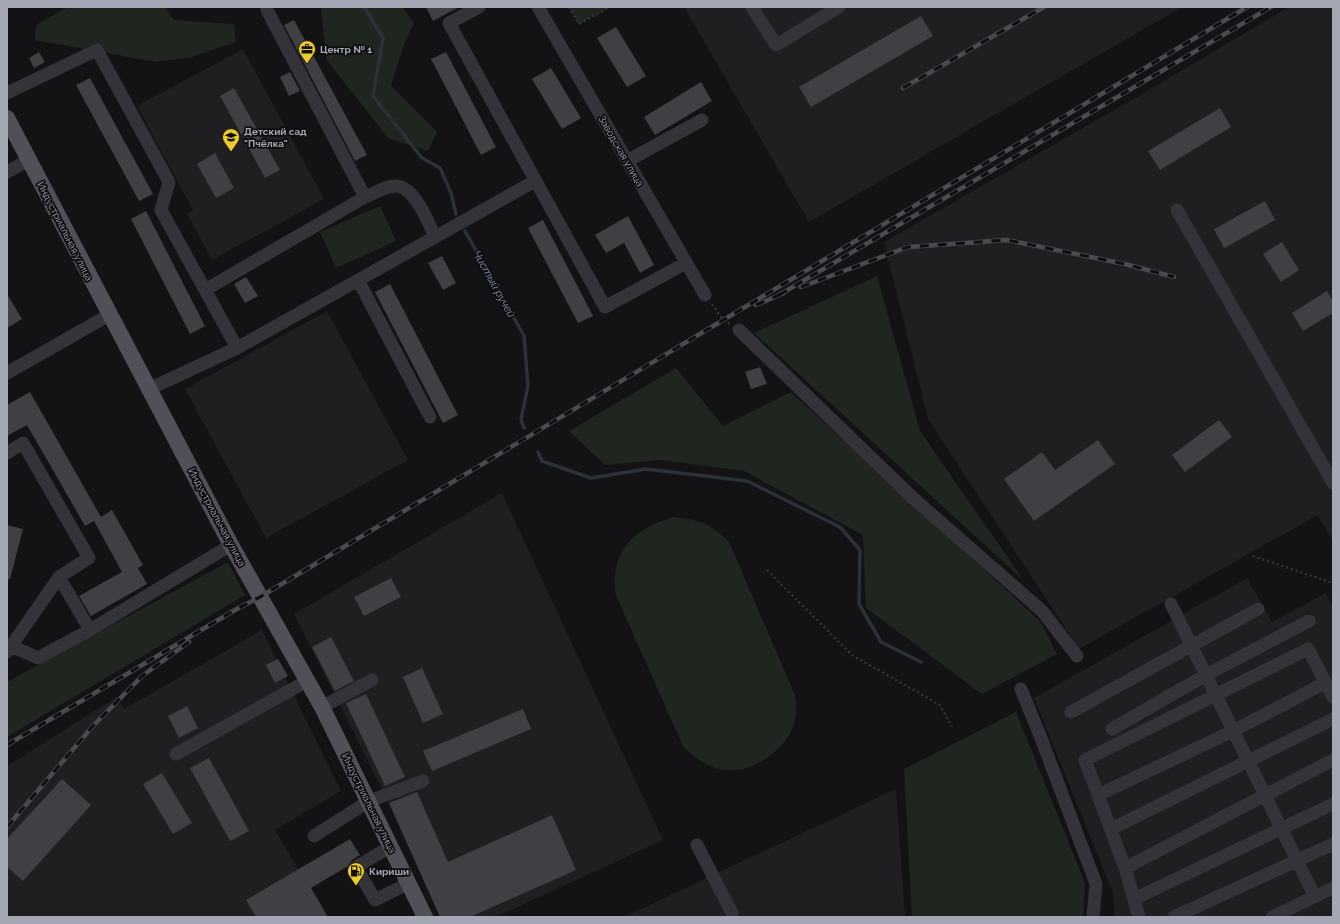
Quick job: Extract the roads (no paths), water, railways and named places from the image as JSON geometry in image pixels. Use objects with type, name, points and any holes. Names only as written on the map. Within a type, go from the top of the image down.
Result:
[{"type":"main road","name":"Индустриальная улица","points":[[7,118],[230,545],[322,706],[425,917]]},
{"type":"street","points":[[480,7],[449,24],[605,307],[686,263]]},
{"type":"street","name":"Заводская улица","points":[[538,7],[705,295]]},
{"type":"street","points":[[752,7],[776,45],[839,7]]},
{"type":"street","points":[[267,10],[365,197]]},
{"type":"street","points":[[7,93],[97,50],[169,182],[161,210],[237,348]]},
{"type":"street","points":[[627,161],[702,120]]},
{"type":"street","points":[[7,172],[29,160]]},
{"type":"street","points":[[148,389],[237,348],[535,181]]},
{"type":"street","points":[[205,290],[365,197],[384,188],[397,186],[409,191],[418,204],[435,237]]},
{"type":"street","points":[[1177,210],[1333,483]]},
{"type":"street","points":[[358,280],[430,417]]},
{"type":"street","points":[[7,373],[109,315]]},
{"type":"street","points":[[739,330],[913,498],[1042,611],[1077,656]]},
{"type":"street","points":[[7,453],[24,443],[89,558],[59,577],[9,649],[38,658],[90,630],[230,545]]},
{"type":"street","points":[[59,577],[90,630]]},
{"type":"street","points":[[1171,604],[1315,897]]},
{"type":"street","points":[[1071,712],[1191,644],[1258,609]]},
{"type":"street","points":[[1112,729],[1206,676],[1309,621]]},
{"type":"street","points":[[1139,917],[1125,868],[1085,760],[1308,648],[1333,697]]},
{"type":"street","points":[[322,706],[372,680]]},
{"type":"street","points":[[176,754],[308,681]]},
{"type":"street","points":[[1098,795],[1233,731],[1325,683]]},
{"type":"street","points":[[1021,689],[1096,884],[1093,917]]},
{"type":"street","points":[[1111,829],[1333,719]]},
{"type":"street","points":[[1125,868],[1333,760]]},
{"type":"street","points":[[314,836],[369,800],[423,781]]},
{"type":"street","points":[[1134,899],[1333,804]]},
{"type":"street","points":[[1174,917],[1333,844]]},
{"type":"street","points":[[697,845],[732,913]]},
{"type":"street","points":[[390,847],[356,867],[375,900],[409,883]]},
{"type":"street","points":[[1272,917],[1333,888]]},
{"type":"waterway","name":"Чистый ручей","points":[[364,7],[383,38],[373,96],[422,158],[440,168],[451,193],[456,214]]},
{"type":"waterway","name":"Чистый ручей","points":[[465,231],[524,336],[528,386],[521,419],[524,428]]},
{"type":"waterway","points":[[538,452],[542,461],[591,478],[646,469],[747,481],[840,527],[860,550],[859,604],[881,642],[921,662]]},
{"type":"railway","points":[[903,88],[1044,7]]},
{"type":"railway","points":[[7,745],[235,610],[260,597],[1247,7]]},
{"type":"railway","points":[[779,295],[1271,7]]},
{"type":"railway","points":[[801,287],[908,247],[1007,240],[1125,264],[1174,277]]},
{"type":"railway","points":[[756,305],[784,293]]},
{"type":"railway","points":[[7,827],[92,727],[142,676],[189,642]]},
{"type":"place","name":"Центр № 1","points":[[307,64]]},
{"type":"place","name":"Детский сад \"Пчёлка\"","points":[[231,152]]},
{"type":"place","name":"Кириши","points":[[356,886]]}]
